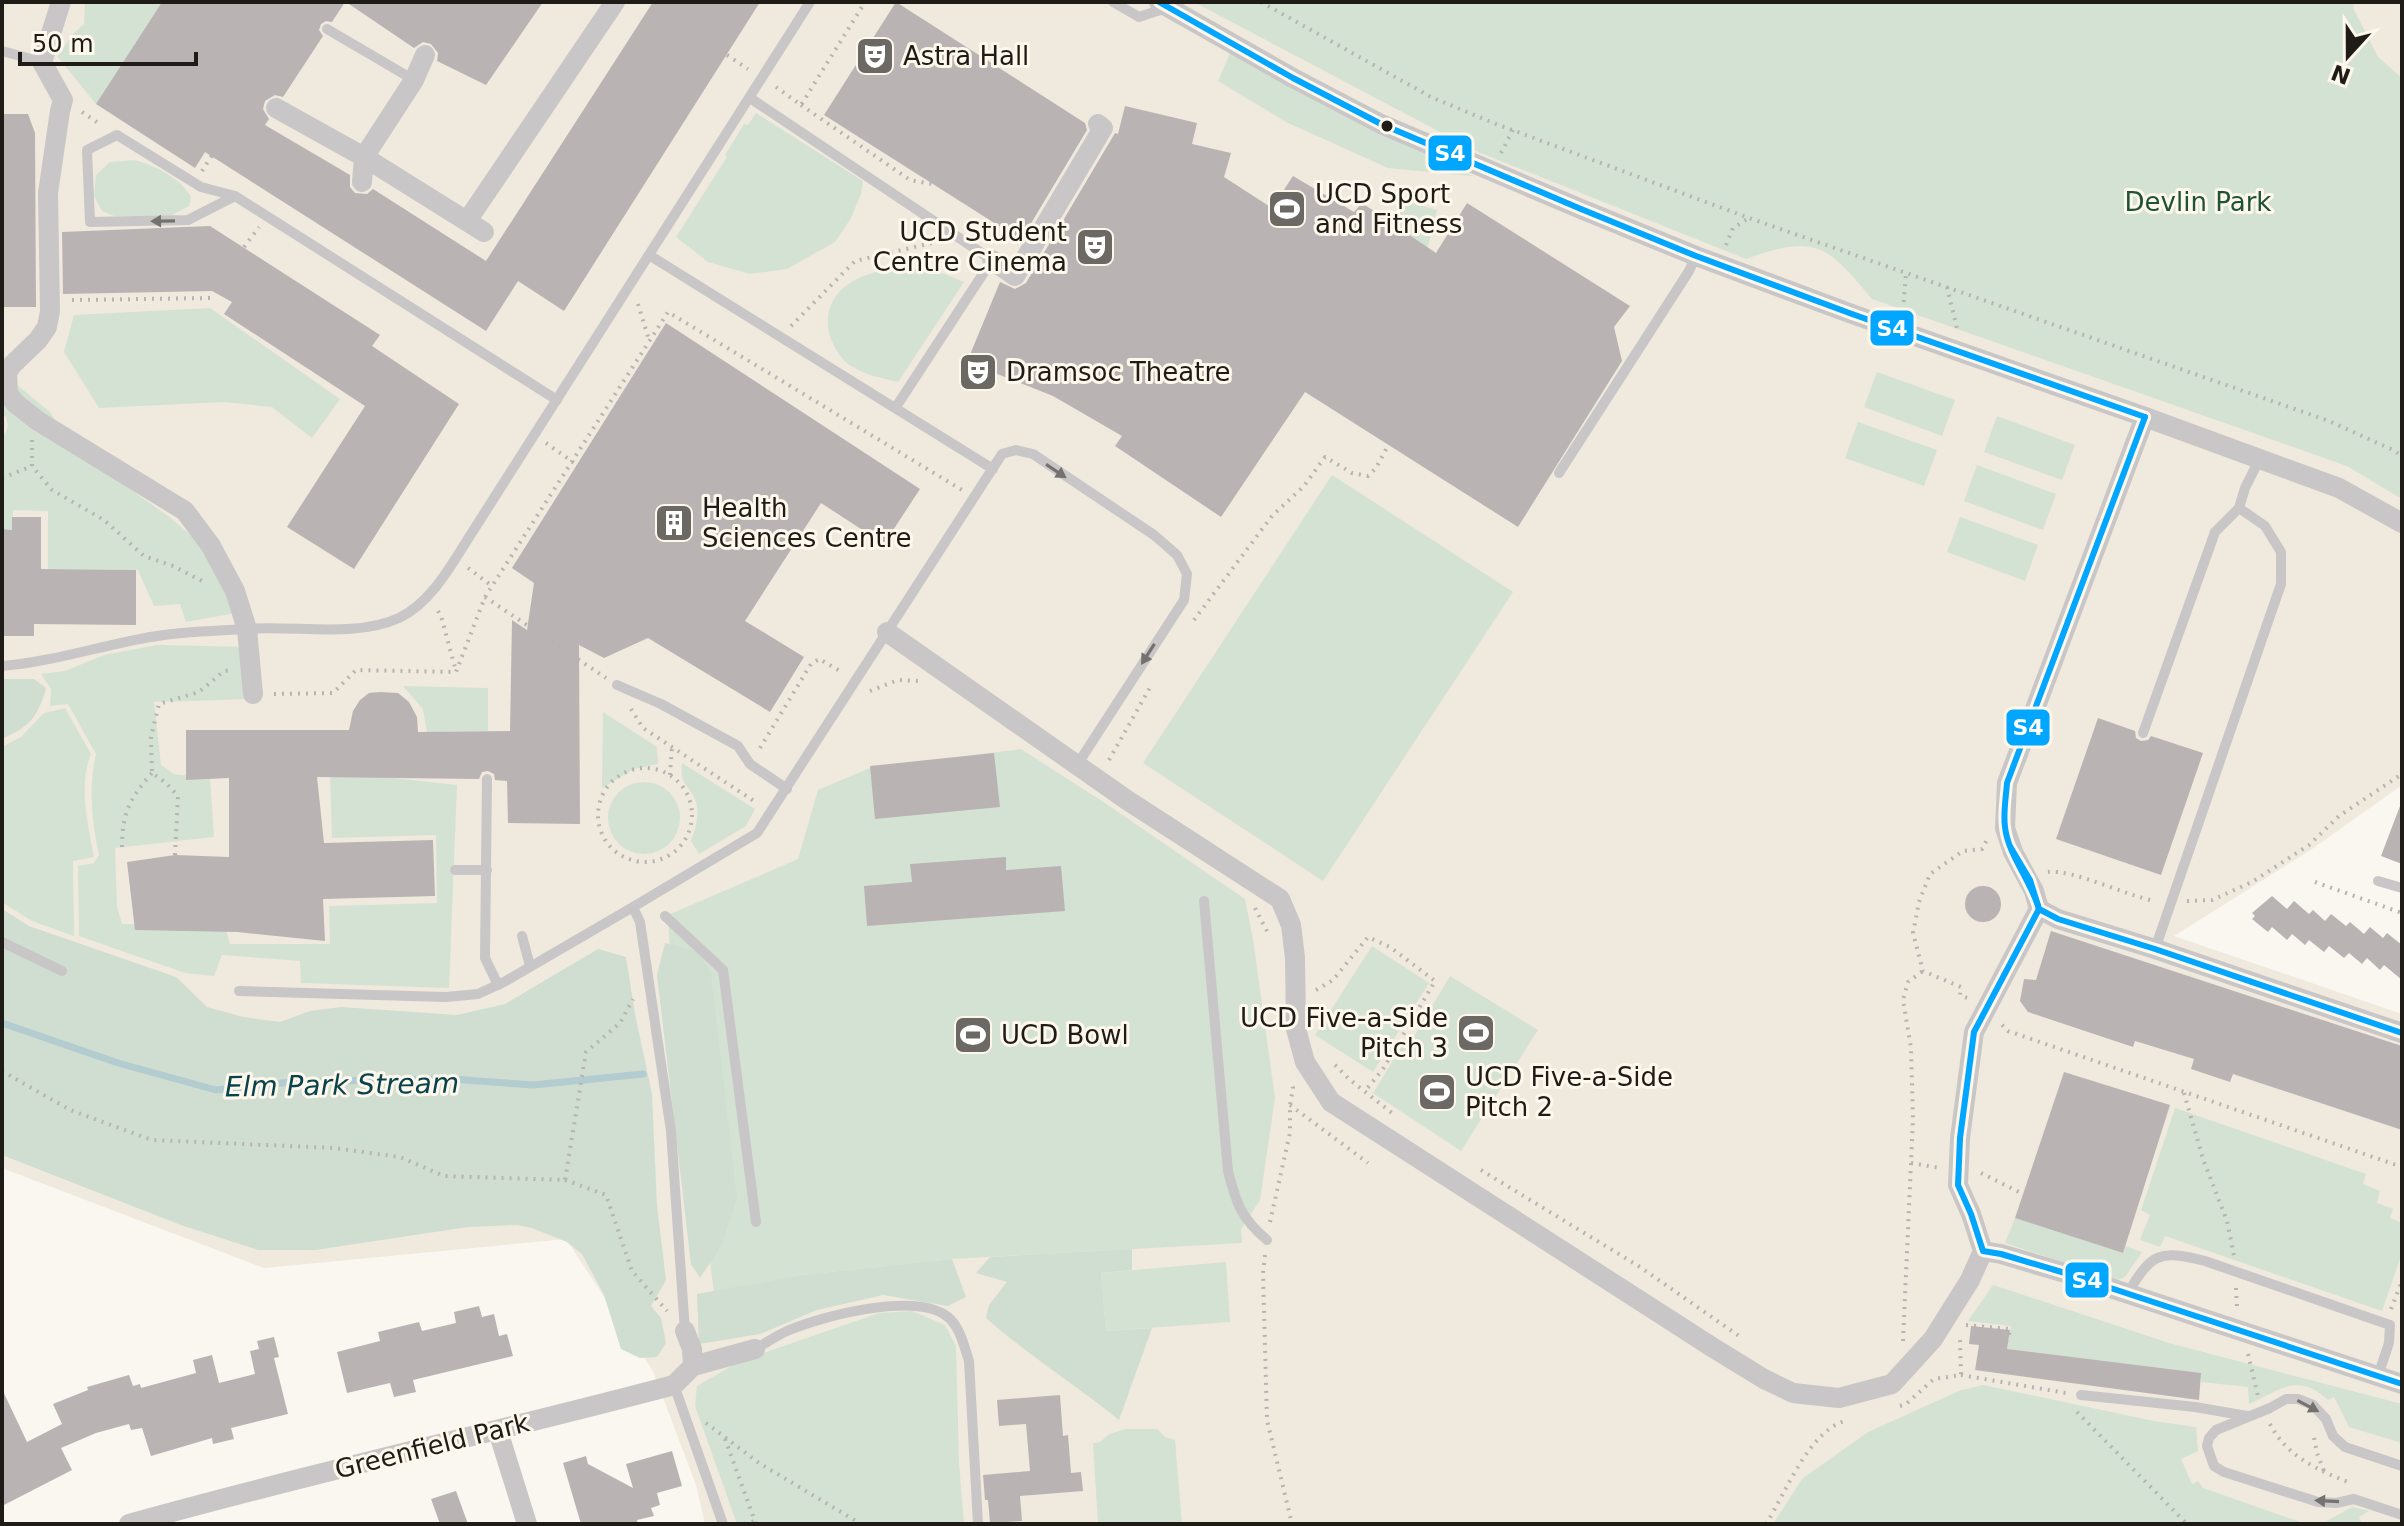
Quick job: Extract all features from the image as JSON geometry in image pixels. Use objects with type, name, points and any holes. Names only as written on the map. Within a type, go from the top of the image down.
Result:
[{"type":"street","points":[[61,2],[42,62],[63,100],[48,193],[47,327],[7,373],[8,393],[38,421],[185,511],[211,546],[235,591],[247,629],[253,694]]},
{"type":"street","points":[[276,108],[364,157],[475,226],[615,2]]},
{"type":"street","points":[[1164,5],[1381,124],[1696,256],[2260,458],[2339,488],[2402,523]]},
{"type":"street","points":[[362,182],[364,157],[414,80],[425,55]]},
{"type":"street","points":[[992,260],[1015,276],[1103,128],[1098,124]]},
{"type":"street","points":[[887,632],[1127,800],[1280,899],[1291,925],[1306,989],[1296,1029],[1305,1062],[1331,1102],[1764,1379],[1793,1393],[1839,1398],[1892,1384],[1940,1328],[1970,1280],[1983,1251],[1958,1185],[1960,1138],[1974,1032],[2039,909],[2005,828],[2007,783],[2145,417]]},
{"type":"street","points":[[2039,909],[2058,919],[2402,1033]]},
{"type":"street","points":[[1983,1251],[2128,1293],[2402,1384]]},
{"type":"street","points":[[674,1385],[693,1366],[692,1349],[685,1331]]},
{"type":"street","points":[[693,1366],[755,1349]]},
{"type":"street","name":"Greenfield Park","points":[[129,1524],[674,1385]]},
{"type":"street","points":[[498,1431],[527,1524]]},
{"type":"lane","points":[[2,666],[49,660],[79,651],[178,633],[359,627],[398,619],[412,610],[428,595],[455,558],[810,2]]},
{"type":"lane","points":[[1113,2],[1139,17],[1164,5]]},
{"type":"lane","points":[[327,29],[414,80]]},
{"type":"lane","points":[[2,51],[42,62]]},
{"type":"lane","points":[[750,98],[992,260],[896,407]]},
{"type":"lane","points":[[235,196],[188,220],[90,222],[87,150],[117,135],[201,187],[235,196],[557,400]]},
{"type":"lane","points":[[649,255],[993,469]]},
{"type":"lane","points":[[1559,473],[1696,256]]},
{"type":"lane","points":[[239,991],[446,997],[478,994],[757,833],[1002,454],[1016,450],[1033,454],[1158,538],[1177,555],[1187,574],[1184,600],[1077,765]]},
{"type":"lane","points":[[2143,733],[2215,532],[2239,508],[2260,458]]},
{"type":"lane","points":[[2155,949],[2281,584],[2281,552],[2265,526],[2239,508]]},
{"type":"lane","points":[[617,685],[661,704],[738,746],[750,764],[787,789]]},
{"type":"lane","points":[[487,779],[485,958],[498,985]]},
{"type":"lane","points":[[455,870],[487,870]]},
{"type":"lane","points":[[2378,881],[2402,888]]},
{"type":"lane","points":[[1204,901],[1228,1171],[1236,1202],[1249,1225],[1267,1240]]},
{"type":"lane","points":[[633,907],[640,922],[671,1131],[685,1331]]},
{"type":"lane","points":[[665,916],[723,970],[756,1222]]},
{"type":"lane","points":[[522,936],[530,966]]},
{"type":"lane","points":[[2,942],[62,971]]},
{"type":"lane","points":[[2128,1293],[2142,1270],[2161,1255],[2176,1254],[2238,1272],[2390,1325],[2389,1343],[2378,1376]]},
{"type":"lane","points":[[755,1349],[801,1326],[898,1304],[926,1307],[948,1317],[961,1335],[969,1361],[978,1524]]},
{"type":"lane","points":[[674,1385],[723,1524]]},
{"type":"lane","points":[[2081,1395],[2249,1416]]},
{"type":"lane","points":[[2402,1466],[2345,1447],[2333,1436],[2326,1419],[2313,1405],[2298,1399],[2286,1399],[2216,1430],[2207,1446],[2214,1466],[2224,1472],[2318,1502],[2336,1503],[2354,1499],[2402,1515]]},
{"type":"path","points":[[801,105],[865,2]]},
{"type":"path","points":[[1261,2],[1431,97],[1513,130],[1749,218],[2329,421],[2402,456]]},
{"type":"path","points":[[727,55],[910,180],[932,184]]},
{"type":"path","points":[[63,100],[117,135]]},
{"type":"path","points":[[1498,159],[1513,130]]},
{"type":"path","points":[[194,183],[225,135]]},
{"type":"path","points":[[1724,249],[1733,228],[1749,218]]},
{"type":"path","points":[[780,337],[855,261],[958,237]]},
{"type":"path","points":[[1902,320],[1906,272]]},
{"type":"path","points":[[631,285],[649,340]]},
{"type":"path","points":[[1947,287],[1957,328],[1952,350]]},
{"type":"path","points":[[76,293],[76,300]]},
{"type":"path","points":[[49,299],[212,298]]},
{"type":"path","points":[[456,672],[485,597],[574,463],[668,312],[974,498]]},
{"type":"path","points":[[19,405],[32,428],[32,466],[52,490],[104,520],[144,556],[173,566],[212,586]]},
{"type":"path","points":[[1189,627],[1272,516],[1304,486],[1325,457],[1352,473],[1368,476],[1376,468],[1399,425]]},
{"type":"path","points":[[547,444],[574,463]]},
{"type":"path","points":[[2,478],[32,466]]},
{"type":"path","points":[[455,558],[492,586]]},
{"type":"path","points":[[428,595],[441,616],[456,672]]},
{"type":"path","points":[[485,597],[617,685],[643,728],[759,804]]},
{"type":"path","points":[[750,764],[811,664],[819,659],[844,673]]},
{"type":"path","points":[[122,847],[122,823],[136,791],[152,773],[151,737],[159,704],[199,692],[224,671],[250,666]]},
{"type":"path","points":[[253,694],[333,693],[356,670],[456,672]]},
{"type":"path","points":[[1105,767],[1157,675]]},
{"type":"path","points":[[670,775],[672,747]]},
{"type":"path","points":[[639,768],[655,769],[670,775],[689,798],[691,826],[685,840],[662,860],[647,863],[631,861],[616,854],[605,842],[599,827],[597,811],[601,795],[610,782],[624,772],[639,768]]},
{"type":"path","points":[[152,773],[178,796],[175,855]]},
{"type":"path","points":[[2026,875],[2055,871],[2152,901],[2212,900],[2252,882],[2309,845],[2339,816],[2402,774]]},
{"type":"path","points":[[2315,882],[2402,913]]},
{"type":"path","points":[[1316,1001],[1306,989],[1333,980],[1368,937],[1390,947],[1435,981],[1383,1069],[1365,1091]]},
{"type":"path","points":[[1923,971],[1908,982],[1903,1000],[1911,1048],[1913,1119],[1902,1356],[1934,1379],[1961,1375],[2081,1395]]},
{"type":"path","points":[[565,1180],[586,1052],[620,1023],[647,974]]},
{"type":"path","points":[[2008,1031],[2402,1167]]},
{"type":"path","points":[[1333,1064],[1392,1113]]},
{"type":"path","points":[[2,1071],[70,1110],[152,1140],[334,1148],[400,1157],[444,1176],[565,1180],[606,1195],[632,1271],[685,1331]]},
{"type":"path","points":[[2184,1093],[2203,1159],[2227,1221],[2238,1272],[2237,1315]]},
{"type":"path","points":[[1290,1105],[1368,1163]]},
{"type":"path","points":[[1285,1157],[1263,1273],[1267,1420],[1292,1524]]},
{"type":"path","points":[[1469,1163],[1640,1267],[1750,1343]]},
{"type":"path","points":[[2390,1325],[2390,1312],[2402,1281]]},
{"type":"path","points":[[1960,1324],[2010,1329],[2008,1341]]},
{"type":"path","points":[[1960,1339],[1961,1375]]},
{"type":"path","points":[[2247,1350],[2261,1406]]},
{"type":"path","points":[[2060,1391],[2068,1401]]},
{"type":"path","points":[[2076,1411],[2187,1524]]},
{"type":"path","points":[[701,1412],[706,1423],[759,1463],[861,1524]]},
{"type":"path","points":[[2269,1423],[2286,1446],[2305,1462],[2355,1485]]},
{"type":"path","points":[[1766,1524],[1796,1468],[1825,1431]]},
{"type":"path","points":[[724,1437],[755,1522],[744,1524]]},
{"type":"shaded area","points":[[2,2],[2402,2],[2402,785],[2312,849],[2174,936],[2402,1014],[2402,1524],[705,1524],[696,1485],[653,1371],[566,1239],[264,1268],[2,1168]]},
{"type":"green space","points":[[85,2],[162,2],[96,104],[57,56],[84,24]]},
{"type":"green space","name":"Devlin Park","points":[[1194,2],[2353,2],[2354,10],[2378,57],[2402,78],[2402,499],[2347,466],[1872,299],[1843,266],[1818,249],[1789,247],[1746,259],[1478,152]]},
{"type":"green space","points":[[1231,51],[1473,176],[1388,168],[1286,122],[1218,81]]},
{"type":"green space","points":[[756,113],[863,181],[851,218],[835,242],[787,269],[750,274],[708,262],[676,237],[727,157],[725,155],[744,124],[748,125]]},
{"type":"green space","points":[[134,160],[174,178],[191,197],[189,206],[170,216],[114,216],[102,211],[94,196],[96,175],[110,162]]},
{"type":"green space","points":[[1409,202],[1437,210],[1426,254],[1407,258],[1417,240],[1393,224],[1396,206]]},
{"type":"green space","points":[[904,266],[937,271],[964,282],[898,382],[868,374],[847,363],[833,344],[828,320],[831,306],[847,285],[873,273],[903,269]]},
{"type":"green space","points":[[210,308],[340,399],[312,438],[272,407],[224,402],[99,408],[64,352],[74,315]]},
{"type":"green space","points":[[1877,372],[1955,400],[1942,436],[1864,407]]},
{"type":"green space","points":[[2,377],[7,377],[50,412],[72,448],[194,538],[220,573],[236,613],[186,622],[180,604],[154,606],[138,570],[48,569],[48,511],[13,510],[12,530],[2,529],[2,441],[8,426],[6,417],[2,415]]},
{"type":"green space","points":[[1997,416],[2075,445],[2062,480],[1984,452]]},
{"type":"green space","points":[[1858,422],[1937,450],[1924,486],[1845,458]]},
{"type":"green space","points":[[1977,465],[2056,494],[2043,530],[1964,501]]},
{"type":"green space","points":[[1332,475],[1513,592],[1323,881],[1143,763]]},
{"type":"green space","points":[[1960,517],[2038,545],[2025,581],[1947,552]]},
{"type":"green space","points":[[157,645],[252,647],[252,699],[154,702],[161,765],[174,774],[210,778],[214,837],[115,848],[117,907],[122,924],[225,927],[230,944],[330,944],[329,906],[437,903],[436,835],[332,838],[330,771],[457,785],[449,988],[301,983],[300,961],[222,955],[214,976],[185,973],[79,936],[78,866],[94,863],[99,855],[92,804],[96,754],[68,704],[50,706],[51,689],[41,674],[65,671],[104,655]]},
{"type":"green space","points":[[2,679],[34,679],[46,688],[40,707],[31,720],[2,739]]},
{"type":"green space","points":[[403,686],[488,688],[488,731],[427,732],[423,709]]},
{"type":"green space","points":[[65,708],[91,754],[85,792],[94,857],[73,861],[74,936],[32,921],[2,902],[2,747],[21,737],[44,713]]},
{"type":"green space","points":[[603,712],[657,747],[658,764],[634,769],[602,788]]},
{"type":"green space","name":"UCD Bowl","points":[[1021,749],[1245,899],[1275,1098],[1260,1200],[1241,1229],[1242,1243],[952,1259],[802,1275],[714,1292],[671,972],[668,915],[798,859],[818,790],[870,768]]},
{"type":"green space","points":[[682,763],[755,809],[746,826],[699,854],[691,841],[697,808],[683,778]]},
{"type":"green space","points":[[651,782],[670,792],[678,804],[678,832],[670,844],[658,852],[637,854],[618,844],[610,832],[608,811],[618,792],[630,784]]},
{"type":"green space","points":[[2,909],[29,926],[176,977],[207,1007],[243,1017],[280,1022],[310,1011],[341,1007],[457,1015],[505,1004],[598,949],[626,957],[652,1094],[657,1206],[666,1280],[651,1306],[661,1318],[666,1343],[657,1357],[640,1358],[621,1349],[604,1295],[582,1254],[567,1242],[532,1228],[517,1225],[468,1227],[315,1250],[258,1250],[181,1225],[2,1155]]},
{"type":"green space","points":[[665,943],[699,952],[711,974],[737,1199],[721,1246],[700,1278],[691,1264],[657,975]]},
{"type":"green space","points":[[1372,946],[1429,983],[1373,1072],[1315,1035]]},
{"type":"green space","points":[[1450,976],[1538,1030],[1461,1151],[1373,1093],[1410,1033],[1415,1035]]},
{"type":"green space","points":[[2175,1108],[2366,1174],[2363,1184],[2380,1191],[2377,1203],[2393,1209],[2390,1218],[2402,1223],[2402,1253],[2382,1311],[2165,1236],[2160,1247],[2140,1240],[2150,1215],[2141,1210]]},
{"type":"green space","points":[[2015,1218],[2123,1253],[2125,1246],[2142,1252],[2125,1277],[2117,1280],[2005,1243]]},
{"type":"green space","points":[[1132,1249],[1132,1270],[1101,1273],[1106,1331],[1152,1328],[1119,1420],[986,1318],[989,1305],[1007,1282],[976,1273],[990,1257]]},
{"type":"green space","points":[[952,1259],[966,1297],[948,1306],[883,1295],[817,1310],[760,1334],[699,1344],[697,1294],[802,1275]]},
{"type":"green space","points":[[1226,1262],[1230,1322],[1106,1331],[1101,1273]]},
{"type":"green space","points":[[1993,1285],[2169,1343],[2402,1404],[2402,1443],[2349,1427],[2334,1397],[2328,1400],[2307,1387],[2289,1386],[2249,1404],[2248,1387],[2201,1382],[2200,1373],[2007,1349],[2011,1326],[1968,1321]]},
{"type":"green space","points":[[912,1311],[945,1325],[956,1346],[964,1524],[737,1524],[695,1406],[697,1386],[740,1361],[879,1313]]},
{"type":"green space","points":[[1983,1385],[2196,1427],[2198,1451],[2181,1459],[2192,1484],[2198,1481],[2203,1488],[2306,1524],[1773,1524],[1802,1479],[1868,1432],[1959,1391]]},
{"type":"green space","points":[[1126,1429],[1157,1429],[1165,1437],[1175,1440],[1182,1524],[1098,1524],[1093,1443]]},
{"type":"green space","points":[[2352,1507],[2369,1511],[2359,1517],[2362,1524],[2321,1524]]},
{"type":"building","points":[[162,2],[345,2],[332,22],[321,24],[319,30],[323,36],[283,97],[275,95],[265,101],[263,109],[269,119],[265,125],[350,175],[350,187],[355,193],[367,194],[373,189],[486,261],[653,2],[760,2],[564,311],[518,281],[486,331],[205,152],[195,168],[96,104]]},
{"type":"building","points":[[346,2],[543,2],[486,85],[437,61],[438,53],[431,44],[423,42],[414,48]]},
{"type":"building","points":[[896,2],[1085,123],[1087,130],[1021,240],[824,115]]},
{"type":"building","points":[[1125,106],[1197,123],[1192,144],[1231,153],[1224,177],[1272,208],[1293,176],[1354,212],[1362,203],[1436,253],[1467,203],[1630,306],[1614,327],[1622,361],[1518,527],[1305,392],[1221,517],[1115,446],[1122,436],[1053,396],[967,362],[1000,282],[1015,289],[1026,283],[1115,133],[1118,134]]},
{"type":"building","points":[[2,114],[28,114],[35,133],[36,307],[2,307]]},
{"type":"building","points":[[210,226],[380,335],[372,346],[459,404],[354,569],[287,527],[365,406],[224,314],[232,302],[212,291],[63,294],[62,232]]},
{"type":"building","points":[[666,323],[920,489],[884,544],[821,503],[745,621],[804,657],[770,712],[648,638],[604,658],[579,645],[580,824],[508,823],[507,781],[495,780],[494,774],[488,771],[482,772],[479,779],[317,777],[324,843],[433,840],[435,896],[323,899],[325,941],[237,932],[135,930],[127,862],[175,855],[229,857],[229,778],[186,780],[186,730],[349,730],[353,711],[360,700],[369,693],[380,692],[398,693],[409,702],[417,717],[418,732],[510,731],[512,620],[527,630],[534,583],[512,568]]},
{"type":"building","points":[[12,517],[41,517],[41,569],[136,570],[136,625],[34,624],[34,636],[2,636],[2,529],[12,530]]},
{"type":"building","points":[[2098,718],[2135,731],[2136,738],[2141,741],[2151,736],[2203,753],[2161,875],[2056,839]]},
{"type":"building","points":[[994,753],[1000,807],[875,819],[870,766]]},
{"type":"building","points":[[2402,806],[2402,864],[2381,856]]},
{"type":"building","points":[[1006,857],[1006,870],[1061,866],[1065,911],[867,926],[864,886],[912,882],[910,864]]},
{"type":"building","points":[[1983,886],[1996,891],[2001,904],[1996,917],[1983,922],[1970,917],[1965,904],[1970,891]]},
{"type":"building","points":[[2272,896],[2287,909],[2294,901],[2309,914],[2313,910],[2325,921],[2331,914],[2346,926],[2350,922],[2364,934],[2370,927],[2383,938],[2387,933],[2402,945],[2402,980],[2384,965],[2380,970],[2367,958],[2362,964],[2349,953],[2344,958],[2329,946],[2324,952],[2309,940],[2305,945],[2292,934],[2287,940],[2272,927],[2268,932],[2252,919],[2255,916],[2252,913]]},
{"type":"building","points":[[2051,931],[2402,1046],[2402,1130],[2233,1074],[2230,1082],[2191,1069],[2194,1059],[2135,1041],[2133,1047],[2028,1012],[2020,1001],[2024,979],[2036,980]]},
{"type":"building","points":[[2064,1072],[2170,1105],[2123,1253],[2015,1218]]},
{"type":"building","points":[[479,1306],[482,1317],[494,1314],[499,1336],[507,1334],[513,1356],[413,1380],[416,1392],[394,1397],[390,1383],[347,1393],[337,1352],[380,1341],[378,1332],[419,1322],[422,1331],[456,1323],[454,1312]]},
{"type":"building","points":[[1971,1326],[2010,1330],[2007,1349],[2201,1373],[2199,1400],[1975,1370],[1979,1345],[1969,1344]]},
{"type":"building","points":[[274,1337],[279,1357],[274,1358],[288,1414],[231,1428],[234,1439],[213,1444],[212,1438],[151,1456],[142,1428],[131,1430],[129,1424],[96,1433],[61,1448],[72,1470],[2,1506],[2,1389],[27,1442],[62,1424],[53,1404],[88,1390],[87,1387],[129,1375],[133,1386],[140,1384],[141,1388],[196,1373],[193,1360],[212,1355],[219,1383],[255,1374],[250,1351],[259,1349],[257,1341]]},
{"type":"building","points":[[1060,1395],[1063,1436],[1068,1435],[1071,1473],[1081,1472],[1083,1491],[1020,1496],[1022,1521],[990,1523],[983,1475],[1030,1471],[1026,1424],[999,1426],[997,1400]]},
{"type":"building","points":[[672,1451],[682,1486],[657,1493],[660,1505],[651,1508],[654,1516],[637,1520],[638,1524],[581,1524],[563,1463],[586,1456],[588,1464],[633,1488],[626,1464]]},
{"type":"building","points":[[456,1491],[468,1524],[440,1524],[431,1499]]},
{"type":"waterway","name":"Elm Park Stream","points":[[2,1023],[118,1063],[216,1090],[292,1082],[378,1080],[451,1079],[533,1085],[643,1074]]},
{"type":"transit line","name":"S4","points":[[1159,2],[1381,124],[1581,209],[1852,314],[2145,417]]},
{"type":"transit line","name":"S4","points":[[2145,417],[2007,783],[2004,816],[2007,837],[2039,909],[1974,1032],[1960,1138],[1958,1185],[1983,1251],[2065,1273],[2402,1384]]},
{"type":"transit line","name":"S4","points":[[2011,848],[2030,880],[2039,909],[2058,919],[2402,1033]]},
{"type":"place","name":"Astra Hall","points":[[875,56]]},
{"type":"place","name":"UCD Sport and Fitness","points":[[1287,209]]},
{"type":"place","name":"UCD Student Centre Cinema","points":[[1095,247]]},
{"type":"place","name":"Dramsoc Theatre","points":[[978,372]]},
{"type":"place","name":"Health Sciences Centre","points":[[674,523]]},
{"type":"place","name":"UCD Five-a-Side Pitch 3","points":[[1476,1033]]},
{"type":"place","name":"UCD Bowl","points":[[973,1035]]},
{"type":"place","name":"UCD Five-a-Side Pitch 2","points":[[1437,1092]]}]
